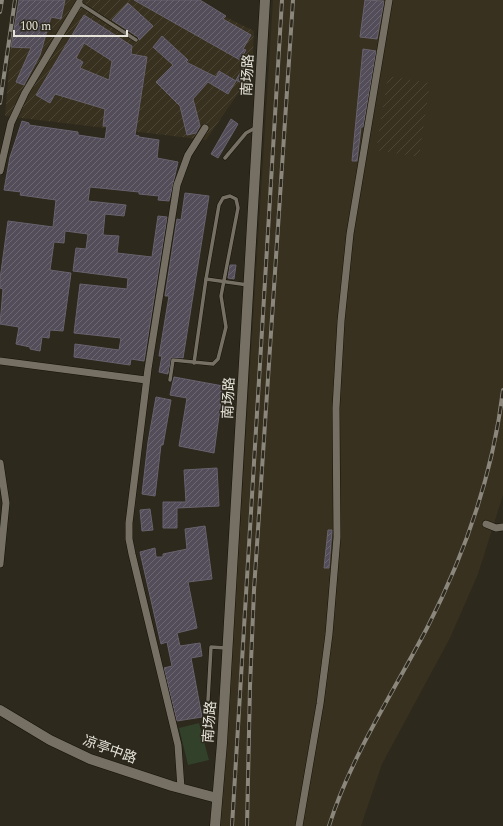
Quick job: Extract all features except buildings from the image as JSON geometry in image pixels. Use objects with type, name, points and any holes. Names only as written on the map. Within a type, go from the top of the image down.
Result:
[{"type":"street","name":"南场路","points":[[215,826],[228,648],[265,0]]},
{"type":"street","points":[[299,826],[320,704],[329,634],[336,552],[336,408],[341,321],[350,234],[389,0]]},
{"type":"street","points":[[0,171],[11,124],[24,93],[80,2]]},
{"type":"street","points":[[181,788],[178,745],[129,539],[129,523],[146,380],[177,185],[188,156],[205,128]]},
{"type":"street","points":[[0,361],[146,380]]},
{"type":"street","points":[[0,463],[6,503],[0,564]]},
{"type":"street","points":[[486,524],[499,528]]},
{"type":"street","name":"凉亭中路","points":[[0,710],[50,740],[90,759],[217,798]]},
{"type":"lane","points":[[80,2],[136,40]]},
{"type":"lane","points":[[225,158],[246,133],[258,127]]},
{"type":"lane","points":[[170,380],[173,360],[194,363],[212,364],[218,359],[226,327],[222,296],[223,281],[238,208],[236,199],[230,196],[223,198],[219,205],[206,279],[194,363]]},
{"type":"lane","points":[[206,279],[249,285]]},
{"type":"lane","points":[[208,700],[211,647],[228,648]]},
{"type":"shaded area","points":[[19,0],[191,0],[254,31],[252,73],[206,140],[5,116],[11,44]]},
{"type":"shaded area","points":[[273,0],[503,0],[503,495],[478,574],[450,638],[382,764],[361,826],[217,826],[239,544]]},
{"type":"shaded area","points":[[388,76],[430,83],[419,157],[376,150]]},
{"type":"green space","points":[[199,723],[209,760],[188,765],[179,728]]},
{"type":"railway","points":[[0,12],[2,0]]},
{"type":"railway","points":[[0,103],[15,0]]},
{"type":"railway","points":[[232,826],[282,0]]},
{"type":"railway","points":[[247,826],[254,590],[293,0]]},
{"type":"railway","points":[[329,826],[338,800],[361,750],[427,628],[454,571],[476,512],[485,482],[503,390]]}]
